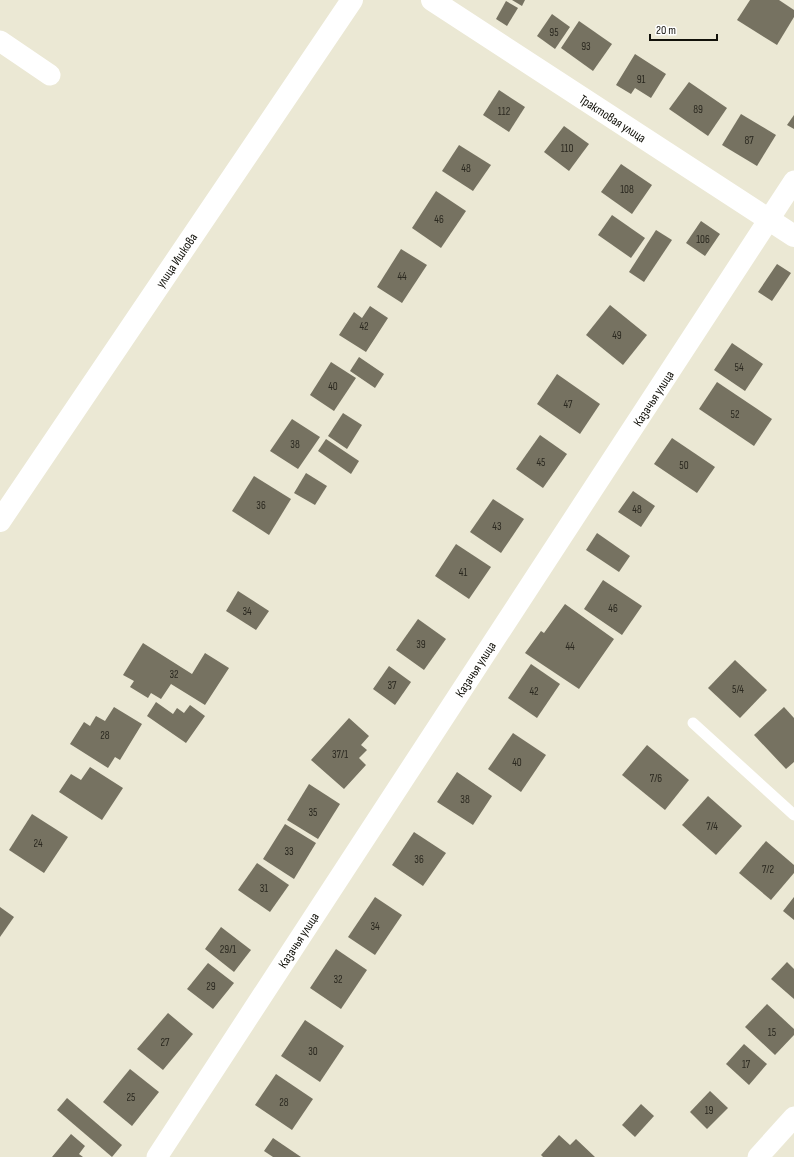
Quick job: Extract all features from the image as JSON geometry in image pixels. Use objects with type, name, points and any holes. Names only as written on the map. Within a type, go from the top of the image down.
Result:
[{"type":"street","name":"улица Ишкова","points":[[0,521],[352,0]]},
{"type":"street","name":"Трактовая улица","points":[[432,0],[794,236]]},
{"type":"street","points":[[0,42],[50,75]]},
{"type":"street","name":"Казачья улица","points":[[157,1157],[794,181]]},
{"type":"street","points":[[758,1157],[794,1117]]},
{"type":"lane","points":[[693,723],[794,816]]},
{"type":"building","points":[[512,0],[525,0],[522,6]]},
{"type":"building","points":[[750,0],[779,0],[794,10],[794,17],[777,45],[737,20]]},
{"type":"building","points":[[506,1],[518,8],[507,26],[496,19]]},
{"type":"building","points":[[552,14],[570,27],[555,49],[537,36]]},
{"type":"building","points":[[579,21],[612,44],[593,71],[561,48]]},
{"type":"building","points":[[635,54],[666,74],[651,98],[635,88],[631,94],[616,85]]},
{"type":"building","points":[[689,82],[727,108],[708,136],[669,109]]},
{"type":"building","points":[[499,90],[525,107],[509,132],[483,115]]},
{"type":"building","points":[[741,114],[776,135],[757,166],[722,145]]},
{"type":"building","points":[[794,115],[794,129],[787,125]]},
{"type":"building","points":[[564,126],[589,144],[569,171],[544,152]]},
{"type":"building","points":[[459,145],[491,165],[473,191],[442,171]]},
{"type":"building","points":[[621,164],[652,185],[632,214],[601,192]]},
{"type":"building","points":[[436,191],[466,211],[441,248],[412,228]]},
{"type":"building","points":[[612,215],[645,238],[631,258],[598,235]]},
{"type":"building","points":[[701,221],[720,234],[705,256],[686,243]]},
{"type":"building","points":[[656,230],[672,240],[644,282],[629,272]]},
{"type":"building","points":[[401,249],[427,265],[402,303],[377,287]]},
{"type":"building","points":[[777,264],[791,273],[772,301],[758,292]]},
{"type":"building","points":[[610,305],[647,335],[623,365],[586,335]]},
{"type":"building","points":[[370,306],[388,318],[366,352],[339,335],[354,312],[362,318]]},
{"type":"building","points":[[732,343],[763,364],[745,391],[714,370]]},
{"type":"building","points":[[359,357],[384,374],[375,388],[350,371]]},
{"type":"building","points":[[331,362],[356,378],[334,411],[310,395]]},
{"type":"building","points":[[557,374],[600,404],[580,434],[537,404]]},
{"type":"building","points":[[717,382],[772,419],[754,446],[699,409]]},
{"type":"building","points":[[343,413],[362,425],[347,449],[328,436]]},
{"type":"building","points":[[292,419],[320,437],[298,469],[270,451]]},
{"type":"building","points":[[540,435],[567,454],[543,488],[516,469]]},
{"type":"building","points":[[672,438],[715,467],[697,493],[654,464]]},
{"type":"building","points":[[326,439],[359,461],[351,474],[318,451]]},
{"type":"building","points":[[306,473],[327,486],[315,505],[294,493]]},
{"type":"building","points":[[254,476],[291,499],[269,535],[232,511]]},
{"type":"building","points":[[633,491],[655,506],[641,527],[618,512]]},
{"type":"building","points":[[493,499],[524,519],[501,553],[470,532]]},
{"type":"building","points":[[597,533],[630,556],[619,572],[586,550]]},
{"type":"building","points":[[456,544],[491,567],[469,599],[435,576]]},
{"type":"building","points":[[603,580],[642,606],[622,635],[584,609]]},
{"type":"building","points":[[238,591],[269,611],[256,630],[226,611]]},
{"type":"building","points":[[565,604],[614,639],[579,689],[525,653],[541,631],[544,633]]},
{"type":"building","points":[[418,619],[446,639],[424,670],[396,650]]},
{"type":"building","points":[[143,643],[192,674],[205,653],[229,668],[205,705],[171,684],[161,699],[151,693],[148,698],[130,687],[134,681],[123,675]]},
{"type":"building","points":[[735,660],[767,690],[740,718],[708,688]]},
{"type":"building","points":[[531,664],[560,684],[537,718],[508,698]]},
{"type":"building","points":[[389,666],[411,682],[395,705],[373,689]]},
{"type":"building","points":[[156,702],[173,714],[177,708],[184,713],[190,705],[205,716],[186,743],[147,716]]},
{"type":"building","points":[[114,707],[142,724],[120,760],[115,757],[108,768],[70,744],[84,722],[90,726],[96,716],[105,721]]},
{"type":"building","points":[[784,707],[794,718],[794,762],[786,769],[754,735]]},
{"type":"building","points":[[349,718],[369,736],[361,745],[367,750],[359,758],[366,765],[344,789],[311,760]]},
{"type":"building","points":[[513,733],[546,755],[521,792],[488,769]]},
{"type":"building","points":[[647,745],[689,780],[665,810],[622,775]]},
{"type":"building","points":[[90,767],[123,788],[102,820],[59,792],[71,774],[81,780]]},
{"type":"building","points":[[457,772],[492,796],[473,825],[437,802]]},
{"type":"building","points":[[309,784],[340,804],[318,839],[287,820]]},
{"type":"building","points":[[708,796],[742,826],[716,855],[682,825]]},
{"type":"building","points":[[32,814],[68,837],[44,873],[9,850]]},
{"type":"building","points":[[285,824],[316,843],[294,879],[263,859]]},
{"type":"building","points":[[414,832],[446,853],[423,886],[392,865]]},
{"type":"building","points":[[766,841],[794,865],[794,873],[771,900],[739,873]]},
{"type":"building","points":[[257,863],[289,885],[270,912],[238,890]]},
{"type":"building","points":[[375,897],[402,915],[375,955],[348,937]]},
{"type":"building","points":[[794,897],[794,920],[783,911]]},
{"type":"building","points":[[0,907],[14,917],[0,937]]},
{"type":"building","points":[[221,927],[251,950],[234,972],[205,949]]},
{"type":"building","points":[[336,949],[367,970],[341,1009],[310,988]]},
{"type":"building","points":[[787,962],[794,969],[794,999],[771,979]]},
{"type":"building","points":[[208,963],[234,983],[213,1009],[187,989]]},
{"type":"building","points":[[767,1004],[794,1029],[794,1035],[775,1055],[745,1027]]},
{"type":"building","points":[[168,1013],[193,1034],[163,1070],[137,1049]]},
{"type":"building","points":[[305,1020],[344,1046],[320,1082],[281,1056]]},
{"type":"building","points":[[744,1044],[767,1064],[749,1085],[726,1064]]},
{"type":"building","points":[[130,1069],[159,1092],[132,1126],[103,1102]]},
{"type":"building","points":[[276,1074],[313,1099],[292,1130],[255,1105]]},
{"type":"building","points":[[710,1091],[728,1108],[707,1129],[690,1112]]},
{"type":"building","points":[[67,1098],[122,1145],[112,1157],[57,1110]]},
{"type":"building","points":[[641,1104],[654,1116],[635,1137],[622,1125]]},
{"type":"building","points":[[71,1134],[85,1146],[79,1154],[83,1157],[52,1157]]},
{"type":"building","points":[[559,1135],[570,1145],[576,1139],[595,1157],[543,1157],[541,1155]]},
{"type":"building","points":[[273,1138],[301,1157],[273,1157],[264,1151]]}]
